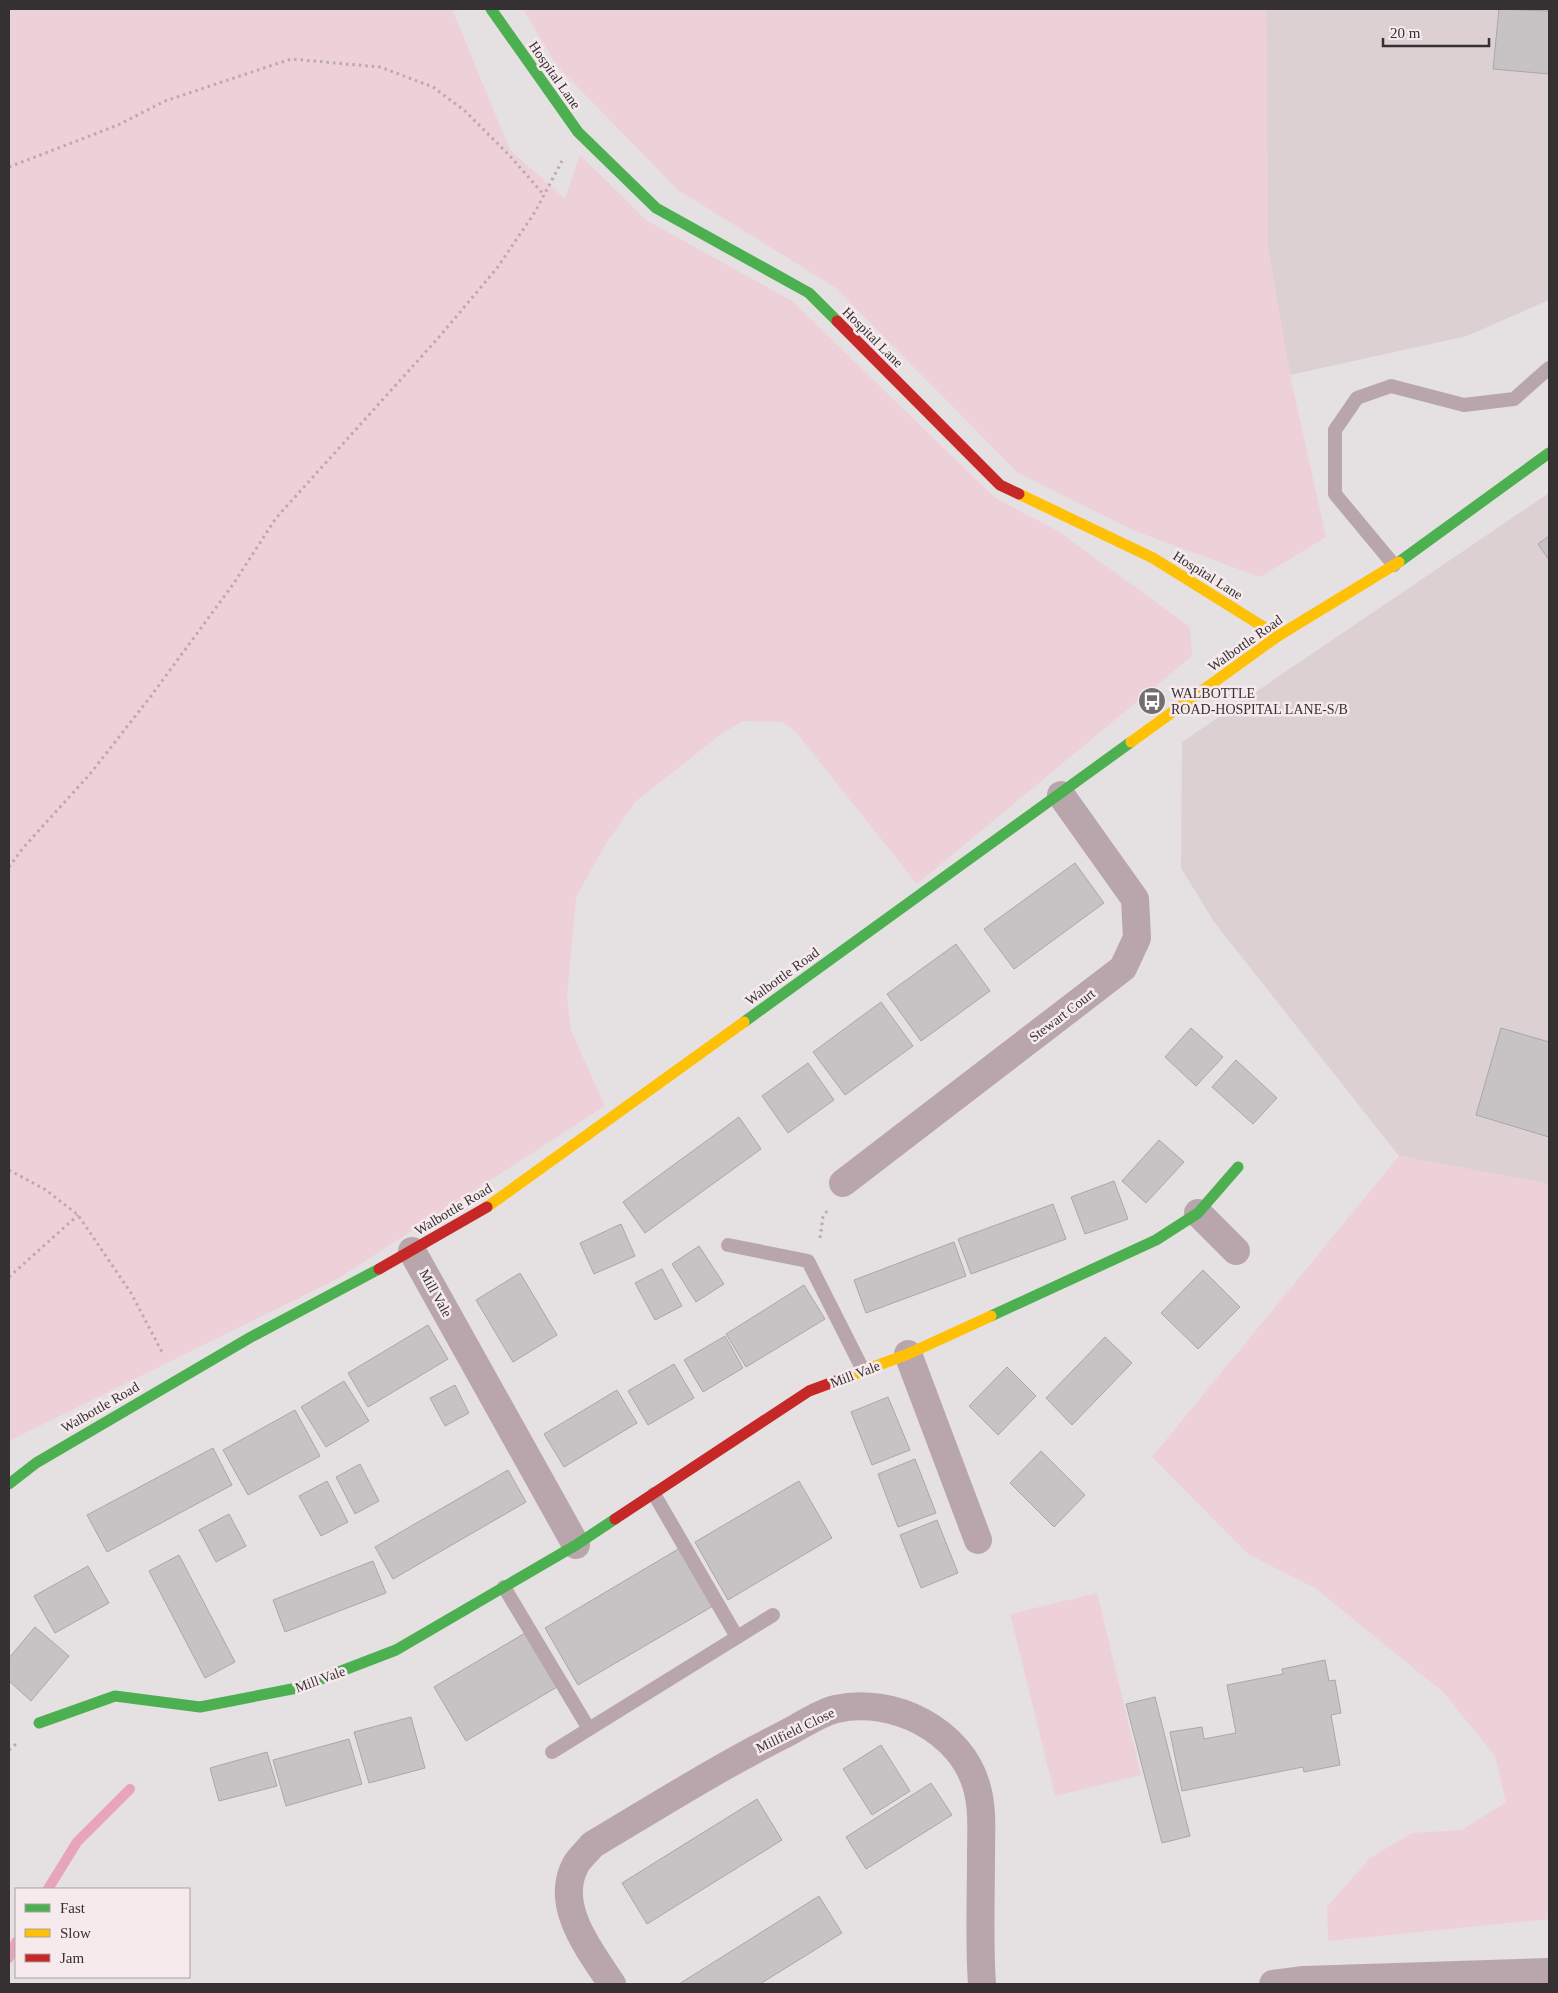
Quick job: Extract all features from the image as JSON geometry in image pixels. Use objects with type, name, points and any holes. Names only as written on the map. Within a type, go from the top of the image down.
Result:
[{"type":"street","name":"Hospital Lane","points":[[490,9],[578,132],[656,208],[809,294],[1000,485],[1153,558],[1278,636]]},
{"type":"street","name":"Walbottle Road","points":[[9,1484],[36,1463],[251,1337],[412,1251],[490,1205],[1061,795],[1278,636],[1394,565],[1549,453]]},
{"type":"street","name":"Stewart Court","points":[[842,1182],[1123,968],[1137,938],[1134,899],[1061,795]]},
{"type":"street","name":"Mill Vale","points":[[39,1723],[115,1696],[200,1707],[297,1688],[396,1650],[576,1546],[808,1392],[908,1354],[1156,1240],[1198,1213],[1238,1166]]},
{"type":"street","points":[[1198,1213],[1236,1251]]},
{"type":"street","name":"Mill Vale","points":[[412,1251],[576,1546]]},
{"type":"street","points":[[908,1354],[978,1540]]},
{"type":"street","name":"Millfield Close","points":[[612,1984],[584,1941],[573,1919],[569,1893],[574,1866],[592,1846],[743,1755],[835,1709],[866,1707],[892,1709],[922,1721],[944,1737],[965,1761],[977,1788],[981,1824],[982,1984]]},
{"type":"street","points":[[1273,1984],[1304,1980],[1501,1979],[1549,1972]]},
{"type":"lane","points":[[1394,565],[1335,494],[1335,430],[1357,398],[1391,386],[1464,405],[1514,398],[1549,368]]},
{"type":"lane","points":[[728,1245],[808,1261],[863,1370]]},
{"type":"lane","points":[[654,1494],[737,1637]]},
{"type":"lane","points":[[504,1587],[588,1729]]},
{"type":"lane","points":[[552,1752],[772,1615]]},
{"type":"path","points":[[9,167],[118,125],[165,100],[291,60],[380,67],[433,87],[465,111],[509,155],[544,195]]},
{"type":"path","points":[[9,867],[23,848],[90,774],[151,696],[234,583],[276,518],[440,336],[497,268],[544,195],[578,132]]},
{"type":"path","points":[[9,1170],[46,1190],[78,1215],[131,1293],[177,1380]]},
{"type":"path","points":[[808,1261],[820,1258],[823,1218],[830,1204],[840,1194],[842,1182]]},
{"type":"path","points":[[9,1278],[78,1215]]},
{"type":"shaded area","points":[[9,9],[452,9],[510,150],[565,199],[580,155],[646,220],[792,301],[995,498],[1058,531],[1190,627],[1192,656],[917,884],[796,732],[782,722],[743,721],[720,735],[635,802],[605,845],[576,897],[567,997],[571,1031],[605,1106],[339,1278],[9,1441]]},
{"type":"shaded area","points":[[523,9],[1266,9],[1268,249],[1290,375],[1326,537],[1260,577],[1135,531],[1018,473],[836,288],[678,190],[557,66]]},
{"type":"shaded area","points":[[1266,9],[1549,9],[1549,300],[1467,336],[1290,375],[1268,249]]},
{"type":"shaded area","points":[[1549,493],[1549,1184],[1399,1156],[1214,922],[1181,868],[1182,742]]},
{"type":"shaded area","points":[[1399,1156],[1549,1184],[1549,1919],[1328,1941],[1327,1907],[1370,1858],[1412,1833],[1462,1830],[1506,1802],[1495,1756],[1443,1692],[1315,1588],[1248,1554],[1152,1457]]},
{"type":"shaded area","points":[[1097,1593],[1141,1775],[1055,1796],[1010,1614]]},
{"type":"building","points":[[1499,9],[1549,11],[1549,74],[1493,69]]},
{"type":"building","points":[[1549,536],[1549,560],[1538,544]]},
{"type":"building","points":[[1075,863],[1104,903],[1014,969],[984,929]]},
{"type":"building","points":[[956,944],[990,991],[921,1041],[887,994]]},
{"type":"building","points":[[881,1002],[913,1046],[845,1095],[813,1052]]},
{"type":"building","points":[[1191,1028],[1223,1057],[1196,1086],[1165,1057]]},
{"type":"building","points":[[1501,1028],[1549,1042],[1549,1137],[1476,1115]]},
{"type":"building","points":[[1236,1060],[1277,1098],[1253,1124],[1212,1087]]},
{"type":"building","points":[[808,1063],[834,1100],[788,1133],[762,1096]]},
{"type":"building","points":[[739,1117],[761,1149],[645,1233],[623,1202]]},
{"type":"building","points":[[1159,1140],[1184,1162],[1146,1203],[1122,1181]]},
{"type":"building","points":[[1114,1181],[1128,1219],[1085,1234],[1071,1197]]},
{"type":"building","points":[[1053,1204],[1066,1239],[971,1274],[958,1239]]},
{"type":"building","points":[[621,1224],[635,1256],[594,1274],[580,1243]]},
{"type":"building","points":[[954,1242],[966,1276],[866,1313],[854,1280]]},
{"type":"building","points":[[699,1246],[724,1284],[696,1302],[672,1264]]},
{"type":"building","points":[[662,1269],[682,1306],[655,1320],[635,1283]]},
{"type":"building","points":[[1203,1270],[1240,1307],[1198,1349],[1161,1313]]},
{"type":"building","points":[[520,1273],[557,1335],[513,1362],[476,1300]]},
{"type":"building","points":[[804,1285],[825,1319],[746,1367],[726,1334]]},
{"type":"building","points":[[428,1325],[448,1359],[368,1407],[348,1373]]},
{"type":"building","points":[[725,1336],[743,1368],[703,1392],[684,1360]]},
{"type":"building","points":[[1105,1337],[1132,1363],[1072,1425],[1046,1398]]},
{"type":"building","points":[[674,1364],[694,1398],[648,1425],[628,1391]]},
{"type":"building","points":[[1007,1367],[1036,1396],[998,1435],[969,1406]]},
{"type":"building","points":[[344,1381],[369,1421],[326,1447],[301,1407]]},
{"type":"building","points":[[455,1385],[469,1413],[445,1426],[430,1398]]},
{"type":"building","points":[[617,1390],[637,1423],[564,1467],[544,1434]]},
{"type":"building","points":[[888,1397],[910,1450],[872,1465],[851,1412]]},
{"type":"building","points":[[295,1410],[320,1456],[248,1495],[223,1450]]},
{"type":"building","points":[[213,1448],[232,1485],[107,1552],[87,1515]]},
{"type":"building","points":[[1041,1451],[1085,1495],[1054,1527],[1010,1483]]},
{"type":"building","points":[[915,1459],[936,1513],[898,1527],[878,1474]]},
{"type":"building","points":[[360,1464],[379,1501],[355,1514],[336,1477]]},
{"type":"building","points":[[508,1470],[526,1502],[393,1579],[375,1547]]},
{"type":"building","points":[[327,1481],[348,1522],[321,1536],[299,1496]]},
{"type":"building","points":[[799,1481],[832,1538],[728,1600],[695,1542]]},
{"type":"building","points":[[229,1514],[246,1546],[216,1562],[199,1530]]},
{"type":"building","points":[[937,1520],[958,1573],[921,1588],[900,1535]]},
{"type":"building","points":[[680,1548],[713,1606],[578,1685],[545,1628]]},
{"type":"building","points":[[179,1555],[235,1662],[205,1678],[149,1571]]},
{"type":"building","points":[[373,1561],[386,1593],[285,1632],[273,1600]]},
{"type":"building","points":[[88,1566],[109,1603],[55,1633],[34,1596]]},
{"type":"building","points":[[35,1627],[69,1656],[31,1701],[9,1681],[9,1658]]},
{"type":"building","points":[[525,1633],[557,1687],[466,1741],[434,1687]]},
{"type":"building","points":[[1325,1660],[1329,1681],[1335,1680],[1341,1713],[1331,1715],[1340,1765],[1304,1772],[1303,1767],[1182,1791],[1170,1732],[1202,1727],[1204,1739],[1236,1733],[1227,1685],[1283,1674],[1282,1669]]},
{"type":"building","points":[[1155,1697],[1190,1836],[1162,1843],[1126,1704]]},
{"type":"building","points":[[411,1717],[425,1768],[369,1783],[354,1732]]},
{"type":"building","points":[[349,1739],[362,1784],[286,1806],[273,1760]]},
{"type":"building","points":[[881,1745],[910,1791],[872,1815],[843,1769]]},
{"type":"building","points":[[267,1752],[277,1786],[219,1801],[210,1768]]},
{"type":"building","points":[[931,1783],[952,1815],[866,1869],[846,1837]]},
{"type":"building","points":[[757,1799],[782,1840],[647,1924],[622,1883]]},
{"type":"building","points":[[819,1896],[842,1933],[760,1984],[679,1984]]},
{"type":"waterway","points":[[49,1888],[77,1842],[130,1789]]},
{"type":"waterway","points":[[9,1958],[15,1944]]},
{"type":"traffic: fast","points":[[491,9],[578,132],[656,208],[809,293],[837,321]]},
{"type":"traffic: fast","points":[[1399,562],[1549,453]]},
{"type":"traffic: fast","points":[[744,1022],[1131,742]]},
{"type":"traffic: fast","points":[[991,1316],[1156,1240],[1198,1213],[1238,1167]]},
{"type":"traffic: fast","points":[[9,1484],[36,1463],[251,1337],[379,1269]]},
{"type":"traffic: fast","points":[[39,1723],[115,1696],[200,1707],[297,1688],[396,1650],[576,1545],[615,1519]]},
{"type":"traffic: slow","points":[[1019,494],[1153,558],[1278,636]]},
{"type":"traffic: slow","points":[[1131,742],[1278,636],[1399,562]]},
{"type":"traffic: slow","points":[[487,1207],[744,1022]]},
{"type":"traffic: slow","points":[[836,1381],[908,1354],[991,1316]]},
{"type":"traffic: jam","points":[[837,321],[1000,485],[1019,494]]},
{"type":"traffic: jam","points":[[379,1269],[487,1207]]},
{"type":"traffic: jam","points":[[615,1519],[809,1391],[836,1381]]},
{"type":"place","name":"WALBOTTLE ROAD-HOSPITAL LANE-S/B","points":[[1152,701]]}]
